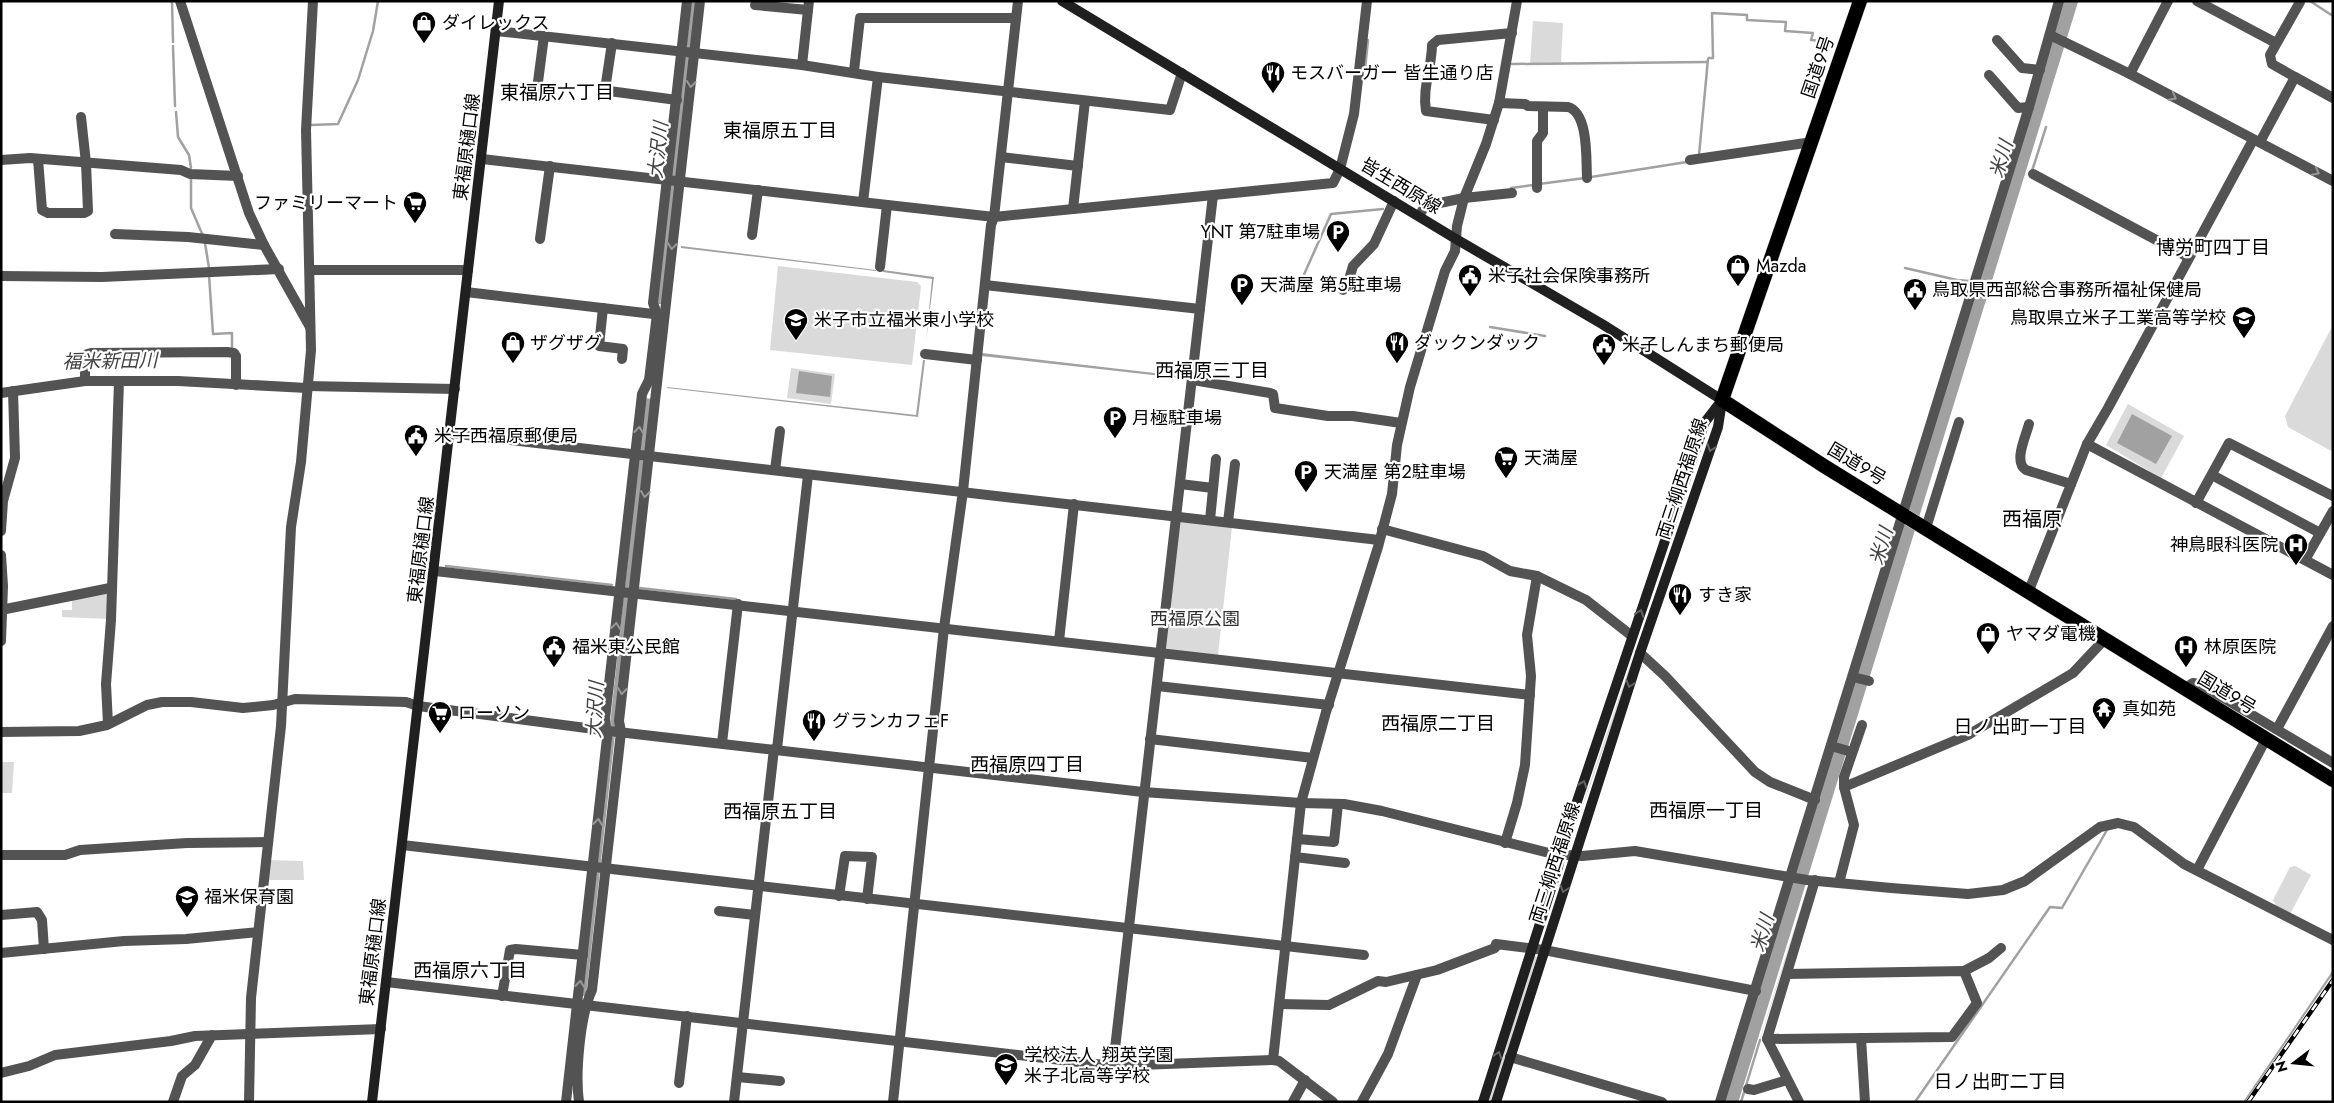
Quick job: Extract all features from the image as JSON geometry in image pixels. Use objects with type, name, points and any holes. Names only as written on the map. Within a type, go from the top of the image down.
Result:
[{"type":"highway","name":"国道9号","points":[[1860,1],[1722,400],[2028,593],[2333,780]]},
{"type":"main road","name":"東福原樋口線","points":[[372,1102],[435,571],[499,1]]},
{"type":"main road","name":"皆生西原線","points":[[1062,1],[1456,239],[1602,324],[1722,400]]},
{"type":"main road","name":"両三柳西福原線","points":[[1483,1102],[1561,856],[1565,836],[1632,636],[1678,507],[1705,422],[1722,400]]},
{"type":"main road","name":"両三柳西福原線","points":[[1496,1102],[1640,653],[1718,427],[1722,400]]},
{"type":"street","points":[[180,1],[250,212],[264,244],[311,328]]},
{"type":"street","points":[[249,1102],[251,998],[279,747],[291,527],[301,462],[311,350],[306,130],[313,1]]},
{"type":"street","points":[[566,1102],[581,1004],[592,990],[606,868],[614,731],[605,719],[649,456],[661,314],[653,303],[683,52],[687,1]]},
{"type":"street","points":[[579,1102],[577,1085],[583,955],[593,867],[614,731],[619,721],[626,592],[642,394],[649,380],[661,314],[680,181],[700,1]]},
{"type":"street","points":[[892,1102],[944,628],[963,491],[1018,1]]},
{"type":"street","points":[[482,159],[994,217],[1333,183],[1340,169],[1354,114],[1367,1]]},
{"type":"street","points":[[1273,1060],[1301,803],[1392,494],[1401,423],[1410,387],[1445,270],[1455,251],[1464,198],[1499,103],[1517,1]]},
{"type":"street","points":[[1720,1102],[1815,800],[1841,749],[1862,679],[1904,514],[2040,70],[2056,37],[2060,1]]},
{"type":"street","points":[[2130,74],[2168,1]]},
{"type":"street","points":[[2197,1],[2276,43]]},
{"type":"street","points":[[2300,2],[2270,55],[2271,63],[2333,98]]},
{"type":"street","points":[[755,5],[809,6],[802,65]]},
{"type":"street","points":[[854,71],[860,18],[1016,18]]},
{"type":"street","points":[[496,30],[854,71],[878,77],[1170,110],[1182,73]]},
{"type":"street","points":[[1494,120],[1426,111],[1427,71],[1431,64],[1432,45],[1438,40],[1512,33]]},
{"type":"street","points":[[536,97],[544,36]]},
{"type":"street","points":[[2056,37],[2333,181]]},
{"type":"street","points":[[1997,40],[2022,68],[2040,70]]},
{"type":"street","points":[[612,44],[606,82],[609,91],[676,100]]},
{"type":"street","points":[[1989,75],[2018,108],[2029,107]]},
{"type":"street","points":[[863,202],[878,77]]},
{"type":"street","points":[[2028,593],[2087,444],[2188,257],[2295,77]]},
{"type":"street","points":[[1073,209],[1085,101]]},
{"type":"street","points":[[1499,103],[1568,107],[1574,110],[1585,131],[1587,178]]},
{"type":"street","points":[[1537,188],[1537,141],[1542,133],[1543,107]]},
{"type":"street","points":[[38,159],[40,204],[42,210],[48,213],[88,211],[86,163],[81,117]]},
{"type":"street","points":[[1690,160],[1812,142]]},
{"type":"street","points":[[1001,157],[1078,166]]},
{"type":"street","points":[[1,160],[38,159],[181,170],[190,174],[238,176]]},
{"type":"street","points":[[540,239],[550,166]]},
{"type":"street","points":[[2032,174],[2188,257]]},
{"type":"street","points":[[752,235],[758,190]]},
{"type":"street","points":[[1419,216],[1425,206],[1464,198],[1512,193]]},
{"type":"street","points":[[1113,1066],[1213,195]]},
{"type":"street","points":[[1343,290],[1347,286],[1353,266],[1374,244],[1394,201]]},
{"type":"street","points":[[880,267],[887,205]]},
{"type":"street","points":[[115,234],[188,237],[264,244]]},
{"type":"street","points":[[1,276],[102,277],[279,269]]},
{"type":"street","points":[[310,270],[468,270]]},
{"type":"street","points":[[985,285],[1200,309]]},
{"type":"street","points":[[466,292],[661,314]]},
{"type":"street","points":[[603,308],[599,346],[623,349],[622,359]]},
{"type":"street","points":[[85,378],[86,356],[91,353],[227,352],[236,356],[236,385]]},
{"type":"street","points":[[925,354],[977,360]]},
{"type":"street","points":[[1,393],[85,378],[236,385],[455,389]]},
{"type":"street","points":[[1193,380],[1270,393],[1272,394],[1275,408],[1328,416],[1353,416],[1401,423]]},
{"type":"street","points":[[108,724],[106,684],[111,620],[110,588],[119,381]]},
{"type":"street","points":[[1,532],[3,501],[15,458],[13,391]]},
{"type":"street","points":[[1923,526],[1959,422]]},
{"type":"street","points":[[2029,424],[2020,459],[2021,466],[2026,470],[2071,484]]},
{"type":"street","points":[[775,470],[780,431]]},
{"type":"street","points":[[450,433],[1228,522],[1381,534],[1482,556],[1510,571],[1537,576],[1586,600],[1632,636]]},
{"type":"street","points":[[2196,503],[2229,443],[2333,496]]},
{"type":"street","points":[[2087,444],[2333,575]]},
{"type":"street","points":[[1210,520],[1216,459]]},
{"type":"street","points":[[1228,522],[1235,464]]},
{"type":"street","points":[[734,1102],[808,475]]},
{"type":"street","points":[[2212,475],[2320,533]]},
{"type":"street","points":[[1180,484],[1213,488]]},
{"type":"street","points":[[1059,641],[1074,504]]},
{"type":"street","points":[[2305,560],[2333,511]]},
{"type":"street","points":[[1,555],[1,641]]},
{"type":"street","points":[[435,571],[793,610],[1530,695]]},
{"type":"street","points":[[1505,843],[1525,764],[1531,676],[1527,635],[1537,576]]},
{"type":"street","points":[[2,610],[110,588]]},
{"type":"street","points":[[722,743],[738,604]]},
{"type":"street","points":[[2277,729],[2333,626]]},
{"type":"street","points":[[1844,787],[1968,735],[2073,673],[2104,640]]},
{"type":"street","points":[[1640,653],[1755,772],[1770,782],[1815,800]]},
{"type":"street","points":[[2184,689],[2193,683],[2200,684],[2333,763]]},
{"type":"street","points":[[1157,686],[1329,705]]},
{"type":"street","points":[[1,732],[79,731],[108,724],[147,705],[162,702],[191,702],[243,708],[273,705],[295,699],[406,702],[418,706],[614,731],[1143,792],[1338,804],[1382,812],[1561,856],[1635,851],[1810,880],[1968,894],[1996,892],[2025,881],[2100,827],[2118,823],[2134,827],[2184,864],[2333,940]]},
{"type":"street","points":[[1839,883],[1854,825],[1844,787],[1841,749],[1862,725]]},
{"type":"street","points":[[1150,739],[1313,758]]},
{"type":"street","points":[[2197,870],[2266,739]]},
{"type":"street","points":[[1297,839],[1334,842],[1338,804]]},
{"type":"street","points":[[1,855],[65,855],[80,850],[167,844],[268,842]]},
{"type":"street","points":[[402,845],[1364,955]]},
{"type":"street","points":[[840,896],[846,856],[872,857],[867,899]]},
{"type":"street","points":[[1295,857],[1345,863]]},
{"type":"street","points":[[1799,1102],[1767,1039],[1787,974],[1810,880]]},
{"type":"street","points":[[719,911],[755,915]]},
{"type":"street","points":[[1,915],[37,912],[42,920],[44,949]]},
{"type":"street","points":[[1,953],[124,941],[186,939],[258,932]]},
{"type":"street","points":[[1280,1004],[1329,1005],[1378,981],[1386,982],[1437,970],[1495,948],[1496,944],[1544,950],[1756,991]]},
{"type":"street","points":[[502,996],[510,950],[516,948],[583,955]]},
{"type":"street","points":[[1787,974],[1964,971],[1989,958],[2001,948]]},
{"type":"street","points":[[1767,1039],[1954,1037],[1977,1003],[1964,971]]},
{"type":"street","points":[[1362,1102],[1388,1054],[1417,975]]},
{"type":"street","points":[[386,982],[1113,1066],[1273,1060],[1280,1061],[1333,1102]]},
{"type":"street","points":[[679,1083],[687,1016]]},
{"type":"street","points":[[1,1074],[29,1066],[55,1055],[212,1035],[381,1030]]},
{"type":"street","points":[[173,1102],[182,1076],[195,1065],[212,1035]]},
{"type":"street","points":[[1861,1038],[1865,1102]]},
{"type":"street","points":[[1510,1057],[1662,1102]]},
{"type":"street","points":[[737,1077],[780,1081]]},
{"type":"street","points":[[1293,1102],[1304,1080]]},
{"type":"street","points":[[1748,1089],[1754,1090],[1787,1080]]},
{"type":"green space","points":[[1533,21],[1563,23],[1561,64],[1530,64]]},
{"type":"green space","points":[[778,266],[917,282],[921,286],[912,365],[770,350]]},
{"type":"green space","points":[[2333,325],[2333,452],[2288,427],[2285,416]]},
{"type":"green space","points":[[791,368],[835,374],[831,404],[787,398]]},
{"type":"green space","points":[[2128,404],[2184,436],[2161,478],[2106,445]]},
{"type":"green space","name":"西福原公園","points":[[1182,521],[1232,527],[1218,655],[1165,650],[1180,523]]},
{"type":"green space","points":[[108,590],[109,619],[62,617],[62,610],[72,610],[72,598]]},
{"type":"green space","points":[[1634,653],[1618,708],[1572,836]]},
{"type":"green space","points":[[1,762],[14,762],[12,793],[1,793]]},
{"type":"green space","points":[[267,860],[303,861],[304,880],[265,880]]},
{"type":"green space","points":[[2295,866],[2311,875],[2290,914],[2276,906],[2273,900],[2290,867]]},
{"type":"green space","points":[[1809,887],[1740,1102],[1807,888]]},
{"type":"green space","points":[[1534,956],[1537,957],[1491,1102],[1488,1102]]},
{"type":"shaded area","points":[[691,1],[696,1],[663,304],[657,304]]},
{"type":"shaded area","points":[[681,246],[876,270],[876,271],[681,248]]},
{"type":"shaded area","points":[[883,270],[934,277],[926,341],[932,279],[883,272]]},
{"type":"shaded area","points":[[982,353],[1189,377],[1189,379],[981,356]]},
{"type":"shaded area","points":[[923,360],[925,360],[918,417],[667,388],[916,415]]},
{"type":"shaded area","points":[[799,371],[832,376],[830,397],[796,393]]},
{"type":"shaded area","points":[[645,398],[652,399],[586,997],[581,995]]},
{"type":"shaded area","points":[[2132,414],[2172,436],[2156,464],[2117,443]]},
{"type":"shaded area","points":[[2333,970],[2333,974],[2245,1102],[2243,1102]]},
{"type":"waterway","points":[[172,1],[173,42]]},
{"type":"waterway","points":[[311,125],[338,124],[358,80],[373,31],[378,1]]},
{"type":"waterway","name":"米川","points":[[1730,1102],[2070,1]]},
{"type":"waterway","points":[[2310,1],[2333,16]]},
{"type":"waterway","points":[[1709,58],[1713,58],[1712,13],[1747,15],[1747,20],[1786,22],[1785,31],[1813,33],[1811,40],[1831,42]]},
{"type":"waterway","points":[[1365,69],[1368,40]]},
{"type":"waterway","points":[[173,46],[175,106]]},
{"type":"waterway","points":[[1699,155],[1708,59]]},
{"type":"waterway","points":[[1512,64],[1707,62]]},
{"type":"waterway","points":[[176,112],[178,137],[189,155],[191,168]]},
{"type":"waterway","points":[[2032,171],[2046,127]]},
{"type":"waterway","points":[[1591,177],[1687,162],[1687,160]]},
{"type":"waterway","points":[[191,177],[191,208],[203,236]]},
{"type":"waterway","points":[[1539,184],[1585,178]]},
{"type":"waterway","points":[[1511,188],[1533,185]]},
{"type":"waterway","points":[[1298,288],[1331,214],[1383,209]]},
{"type":"waterway","points":[[205,243],[209,268]]},
{"type":"waterway","points":[[1905,268],[1969,281]]},
{"type":"waterway","points":[[209,275],[213,334],[232,333],[232,349]]},
{"type":"waterway","points":[[1490,327],[1545,336]]},
{"type":"waterway","points":[[446,566],[612,585]]},
{"type":"waterway","points":[[640,588],[736,599]]},
{"type":"waterway","points":[[1915,1102],[2050,907],[2062,908],[2107,830]]},
{"type":"waterway","points":[[1741,1102],[1760,1040]]},
{"type":"railway","points":[[2248,1102],[2333,980]]},
{"type":"place","name":"ダイレックス","points":[[424,44]]},
{"type":"place","name":"モスバーガー 皆生通り店","points":[[1273,94]]},
{"type":"place","name":"ファミリーマート","points":[[415,224]]},
{"type":"place","name":"YNT 第7駐車場","points":[[1338,253]]},
{"type":"place","name":"Mazda","points":[[1738,287]]},
{"type":"place","name":"米子社会保険事務所","points":[[1470,297]]},
{"type":"place","name":"天満屋 第5駐車場","points":[[1242,306]]},
{"type":"place","name":"鳥取県西部総合事務所福祉保健局","points":[[1915,311]]},
{"type":"place","name":"鳥取県立米子工業高等学校","points":[[2244,339]]},
{"type":"place","name":"米子市立福米東小学校","points":[[796,341]]},
{"type":"place","name":"ザグザグ","points":[[513,364]]},
{"type":"place","name":"ダックンダック","points":[[1397,364]]},
{"type":"place","name":"米子しんまち郵便局","points":[[1604,366]]},
{"type":"place","name":"月極駐車場","points":[[1115,439]]},
{"type":"place","name":"米子西福原郵便局","points":[[416,457]]},
{"type":"place","name":"天満屋","points":[[1506,479]]},
{"type":"place","name":"天満屋 第2駐車場","points":[[1306,493]]},
{"type":"place","name":"神鳥眼科医院","points":[[2296,566]]},
{"type":"place","name":"すき家","points":[[1680,616]]},
{"type":"place","name":"ヤマダ電機","points":[[1988,655]]},
{"type":"place","name":"福米東公民館","points":[[554,668]]},
{"type":"place","name":"林原医院","points":[[2186,668]]},
{"type":"place","name":"真如苑","points":[[2104,730]]},
{"type":"place","name":"ローソン","points":[[440,734]]},
{"type":"place","name":"グランカフェF","points":[[814,742]]},
{"type":"place","name":"福米保育園","points":[[187,918]]},
{"type":"place","name":"学校法人 翔英学園 米子北高等学校","points":[[1006,1086]]},
{"type":"district","name":"東福原六丁目","points":[[557,92]]},
{"type":"district","name":"東福原五丁目","points":[[780,130]]},
{"type":"district","name":"博労町四丁目","points":[[2213,247]]},
{"type":"district","name":"西福原三丁目","points":[[1212,370]]},
{"type":"district","name":"西福原","points":[[2032,519]]},
{"type":"district","name":"西福原二丁目","points":[[1438,723]]},
{"type":"district","name":"日ノ出町一丁目","points":[[2020,726]]},
{"type":"district","name":"西福原四丁目","points":[[1027,764]]},
{"type":"district","name":"西福原一丁目","points":[[1706,810]]},
{"type":"district","name":"西福原五丁目","points":[[780,811]]},
{"type":"district","name":"西福原六丁目","points":[[470,970]]},
{"type":"district","name":"日ノ出町二丁目","points":[[2000,1081]]},
{"type":"water label","name":"大沢川","points":[[658,150]]},
{"type":"water label","name":"福米新田川","points":[[110,361]]},
{"type":"water label","name":"大沢川","points":[[595,710]]}]
